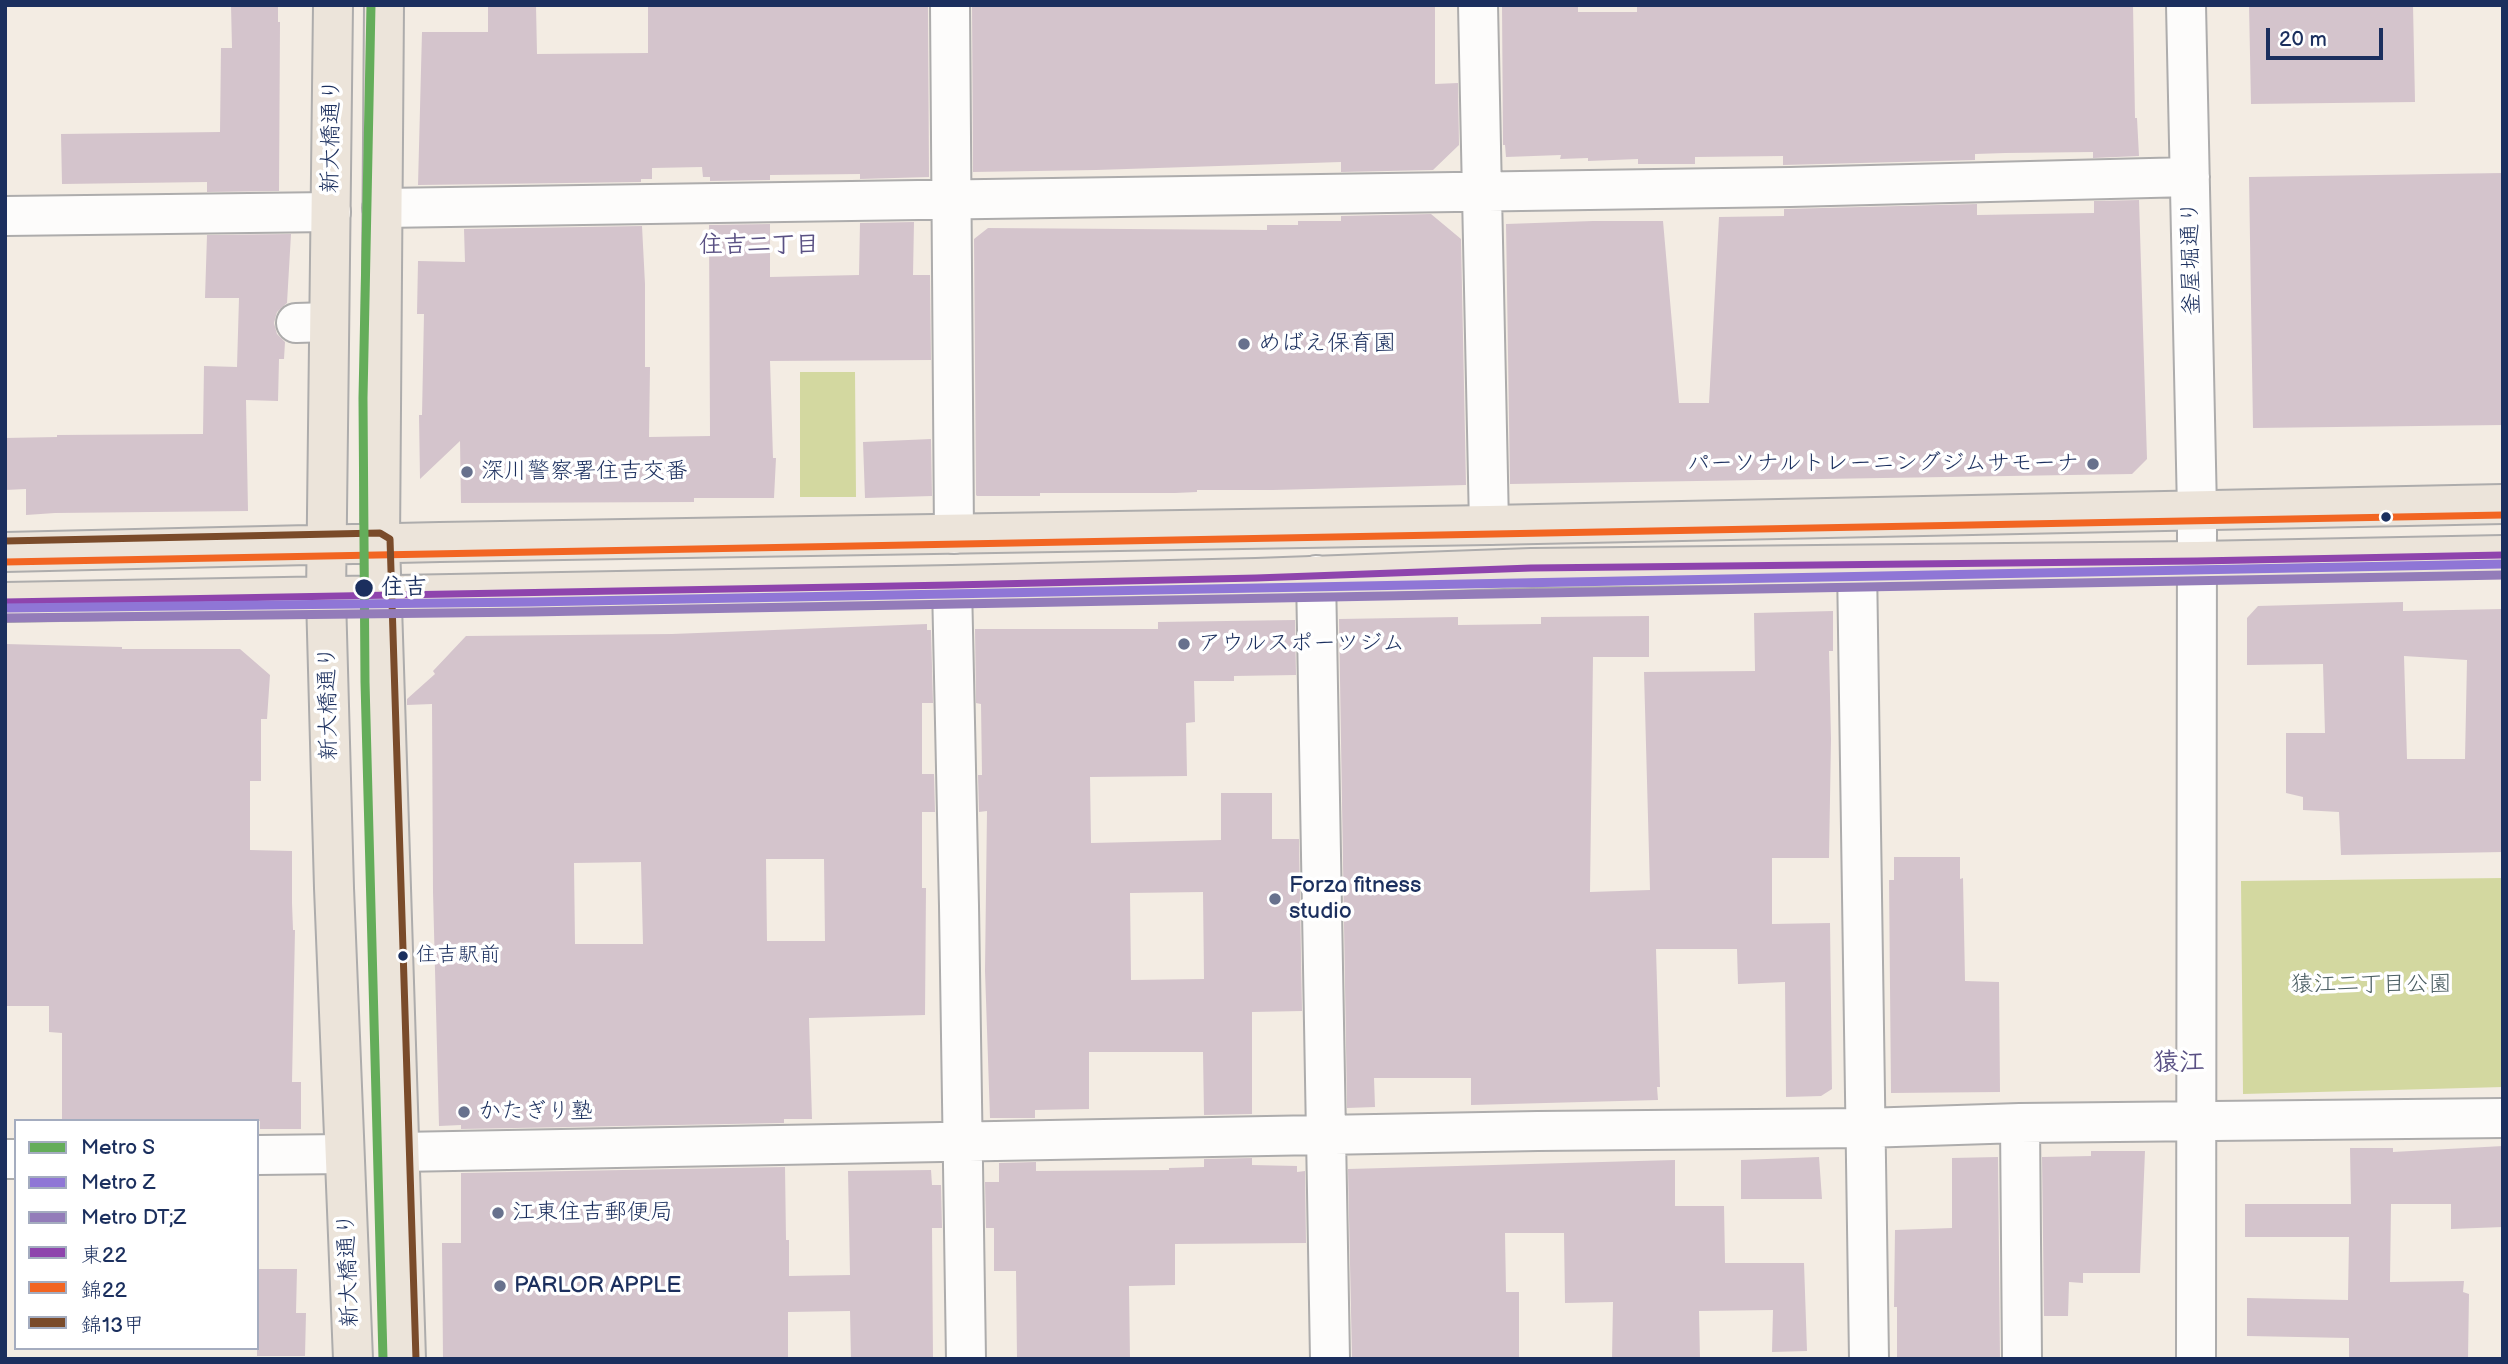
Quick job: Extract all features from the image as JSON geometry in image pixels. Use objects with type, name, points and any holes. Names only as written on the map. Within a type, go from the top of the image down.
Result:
[{"type":"main road","name":"新大橋通り","points":[[333,5],[331,212],[313,322],[326,545],[334,888],[353,1359]]},
{"type":"main road","points":[[384,5],[380,543],[406,1359]]},
{"type":"main road","points":[[5,552],[2503,504]]},
{"type":"main road","points":[[5,602],[952,585],[1531,568],[2503,555]]},
{"type":"street","points":[[950,5],[954,534]]},
{"type":"street","points":[[1478,5],[1489,525]]},
{"type":"street","name":"釜屋堀通り","points":[[2186,5],[2197,510],[2196,1359]]},
{"type":"street","points":[[382,208],[2190,177]]},
{"type":"street","points":[[5,216],[331,212]]},
{"type":"street","points":[[1857,565],[1869,1359]]},
{"type":"street","points":[[1316,575],[1330,1359]]},
{"type":"street","points":[[952,585],[966,1359]]},
{"type":"street","points":[[399,1152],[1864,1128],[2020,1123],[2503,1118]]},
{"type":"street","points":[[2020,1123],[2022,1359]]},
{"type":"street","points":[[259,1155],[344,1154]]},
{"type":"green space","points":[[800,372],[855,372],[856,497],[800,497]]},
{"type":"green space","name":"猿江二丁目公園","points":[[2503,878],[2503,1087],[2243,1094],[2241,881]]},
{"type":"building","points":[[231,5],[278,5],[279,191],[207,192],[207,182],[62,184],[61,134],[220,132],[221,48],[232,48]]},
{"type":"building","points":[[536,5],[537,54],[648,53],[648,5],[928,5],[929,177],[860,179],[860,174],[770,175],[770,180],[710,181],[710,177],[703,177],[702,167],[652,168],[652,179],[641,179],[641,182],[418,185],[422,32],[488,32],[488,6]]},
{"type":"building","points":[[972,5],[1435,5],[1435,84],[1458,83],[1459,145],[1433,170],[1341,172],[1341,162],[973,172]]},
{"type":"building","points":[[1502,5],[1578,5],[1578,12],[1637,12],[1637,5],[2133,5],[2135,118],[2139,156],[2093,158],[2093,152],[2005,153],[1975,154],[1975,160],[1783,165],[1783,156],[1695,157],[1695,164],[1638,164],[1638,159],[1588,161],[1588,158],[1560,159],[1561,155],[1506,157],[1503,145]]},
{"type":"building","points":[[2249,5],[2413,5],[2415,102],[2251,104]]},
{"type":"building","points":[[2503,173],[2503,425],[2253,428],[2249,177]]},
{"type":"building","points":[[2139,200],[2147,459],[2132,474],[1510,484],[1506,224],[1663,221],[1679,403],[1709,403],[1719,217],[1784,216],[1784,209],[1977,204],[1977,215],[2094,213],[2094,201]]},
{"type":"building","points":[[1431,214],[1461,239],[1466,485],[1197,490],[1175,493],[1040,493],[1040,496],[976,495],[974,239],[988,228],[1267,230],[1267,225],[1298,225],[1298,221],[1341,221],[1341,216]]},
{"type":"building","points":[[914,222],[913,275],[930,275],[931,360],[770,361],[773,458],[776,458],[774,498],[694,498],[694,502],[461,503],[460,441],[420,479],[419,415],[422,415],[424,314],[417,314],[418,261],[465,262],[464,229],[642,226],[645,367],[650,367],[649,437],[710,436],[709,225],[770,224],[770,277],[859,275],[860,223]]},
{"type":"building","points":[[291,234],[287,303],[277,312],[274,323],[277,334],[285,342],[284,359],[279,359],[278,401],[246,400],[248,511],[26,515],[26,489],[5,490],[5,438],[203,434],[204,366],[237,367],[239,298],[205,298],[207,235]]},
{"type":"building","points":[[931,439],[932,496],[865,498],[863,442]]},
{"type":"building","points":[[2403,602],[2403,611],[2503,609],[2503,852],[2341,855],[2339,812],[2303,810],[2303,797],[2286,793],[2286,733],[2325,733],[2323,664],[2247,665],[2247,618],[2258,606]],"holes":[[[2404,656],[2467,660],[2465,759],[2407,759]]]},
{"type":"building","points":[[1833,611],[1833,651],[1829,651],[1829,858],[1772,858],[1772,924],[1830,923],[1832,1089],[1821,1096],[1786,1097],[1785,982],[1738,984],[1737,949],[1656,949],[1660,1087],[1657,1087],[1658,1100],[1471,1105],[1471,1078],[1374,1078],[1375,1107],[1347,1108],[1339,619],[1458,617],[1458,625],[1541,624],[1541,617],[1649,616],[1649,657],[1593,657],[1590,892],[1650,890],[1644,672],[1755,671],[1754,613]]},
{"type":"building","points":[[1295,620],[1296,675],[1234,676],[1234,681],[1194,681],[1195,722],[1186,723],[1187,776],[1090,777],[1091,843],[1221,840],[1221,793],[1272,793],[1272,839],[1299,839],[1302,1011],[1252,1012],[1252,1114],[1204,1115],[1203,1052],[1089,1052],[1089,1109],[1035,1110],[1035,1118],[990,1118],[985,971],[987,811],[979,812],[978,775],[982,775],[981,704],[976,703],[975,629],[1158,629],[1158,622]],"holes":[[[1203,892],[1204,979],[1131,980],[1130,893]]]},
{"type":"building","points":[[927,624],[927,630],[931,630],[933,703],[922,703],[922,774],[934,774],[935,812],[922,812],[922,888],[926,888],[925,1015],[809,1018],[812,1119],[784,1119],[784,1123],[461,1129],[461,1125],[439,1126],[433,892],[432,704],[407,705],[407,699],[435,674],[433,671],[466,636],[672,634]],"holes":[[[766,859],[824,859],[825,941],[767,941]],[[641,862],[643,944],[575,944],[574,863]]]},
{"type":"building","points":[[5,644],[122,649],[240,649],[270,675],[267,719],[261,719],[261,781],[250,781],[250,850],[292,851],[295,930],[292,1082],[301,1082],[301,1129],[260,1129],[259,1119],[62,1119],[62,1033],[49,1032],[49,1006],[5,1006]]},
{"type":"building","points":[[1894,857],[1960,857],[1960,879],[1963,878],[1965,981],[1999,982],[2000,1092],[1891,1093],[1889,880],[1894,880]]},
{"type":"building","points":[[2503,1146],[2503,1227],[2451,1229],[2451,1204],[2391,1204],[2390,1282],[2464,1281],[2463,1292],[2469,1294],[2468,1359],[2349,1359],[2349,1338],[2247,1336],[2247,1298],[2348,1300],[2349,1237],[2245,1237],[2245,1204],[2351,1204],[2350,1148],[2393,1148],[2393,1152]]},
{"type":"building","points":[[2091,1151],[2145,1151],[2140,1273],[2083,1273],[2083,1283],[2069,1282],[2068,1316],[2044,1316],[2042,1157],[2091,1156]]},
{"type":"building","points":[[1819,1157],[1822,1199],[1741,1199],[1741,1160]]},
{"type":"building","points":[[1998,1157],[2000,1359],[1897,1359],[1897,1307],[1894,1307],[1895,1230],[1952,1228],[1952,1158]]},
{"type":"building","points":[[1252,1158],[1252,1165],[1297,1166],[1297,1172],[1305,1171],[1306,1243],[1175,1244],[1175,1285],[1129,1286],[1130,1359],[1017,1359],[1016,1271],[994,1271],[994,1228],[986,1228],[985,1182],[999,1182],[999,1163],[1036,1162],[1036,1171],[1169,1170],[1204,1167],[1204,1159]]},
{"type":"building","points":[[1675,1160],[1675,1206],[1724,1206],[1725,1263],[1804,1263],[1807,1351],[1772,1352],[1773,1310],[1699,1311],[1700,1359],[1612,1359],[1613,1302],[1565,1303],[1564,1233],[1505,1233],[1506,1292],[1519,1292],[1519,1359],[1352,1359],[1348,1169]]},
{"type":"building","points":[[785,1167],[789,1276],[850,1275],[848,1171],[931,1170],[932,1185],[941,1185],[942,1228],[932,1228],[933,1359],[851,1359],[850,1311],[788,1312],[788,1357],[443,1359],[442,1243],[461,1243],[461,1173]]},
{"type":"building","points":[[259,1269],[297,1269],[296,1313],[306,1313],[305,1356],[257,1356]]},
{"type":"metro line","name":"S","points":[[371,5],[363,398],[365,682],[383,1359]]},
{"type":"metro line","name":"Z","points":[[5,608],[531,602],[2503,564]]},
{"type":"metro line","name":"DT;Z","points":[[5,618],[531,612],[2503,575]]},
{"type":"transit line","name":"錦22","points":[[5,562],[2503,515]]},
{"type":"transit line","name":"錦13甲","points":[[5,541],[380,533],[390,539],[416,1359]]},
{"type":"transit line","name":"東22","points":[[5,602],[952,585],[1531,568],[2503,555]]},
{"type":"place","name":"めばえ保育園","points":[[1244,344]]},
{"type":"place","name":"パーソナルトレーニングジムサモーナ","points":[[2093,464]]},
{"type":"place","name":"深川警察署住吉交番","points":[[467,472]]},
{"type":"place","name":"住吉","points":[[364,588]]},
{"type":"place","name":"アウルスポーツジム","points":[[1184,644]]},
{"type":"place","name":"Forza fitness studio","points":[[1275,899]]},
{"type":"place","name":"住吉駅前","points":[[403,956]]},
{"type":"place","name":"かたぎり塾","points":[[464,1112]]},
{"type":"place","name":"江東住吉郵便局","points":[[498,1213]]},
{"type":"place","name":"PARLOR APPLE","points":[[500,1286]]},
{"type":"district","name":"住吉二丁目","points":[[759,246]]},
{"type":"district","name":"猿江","points":[[2179,1063]]}]
